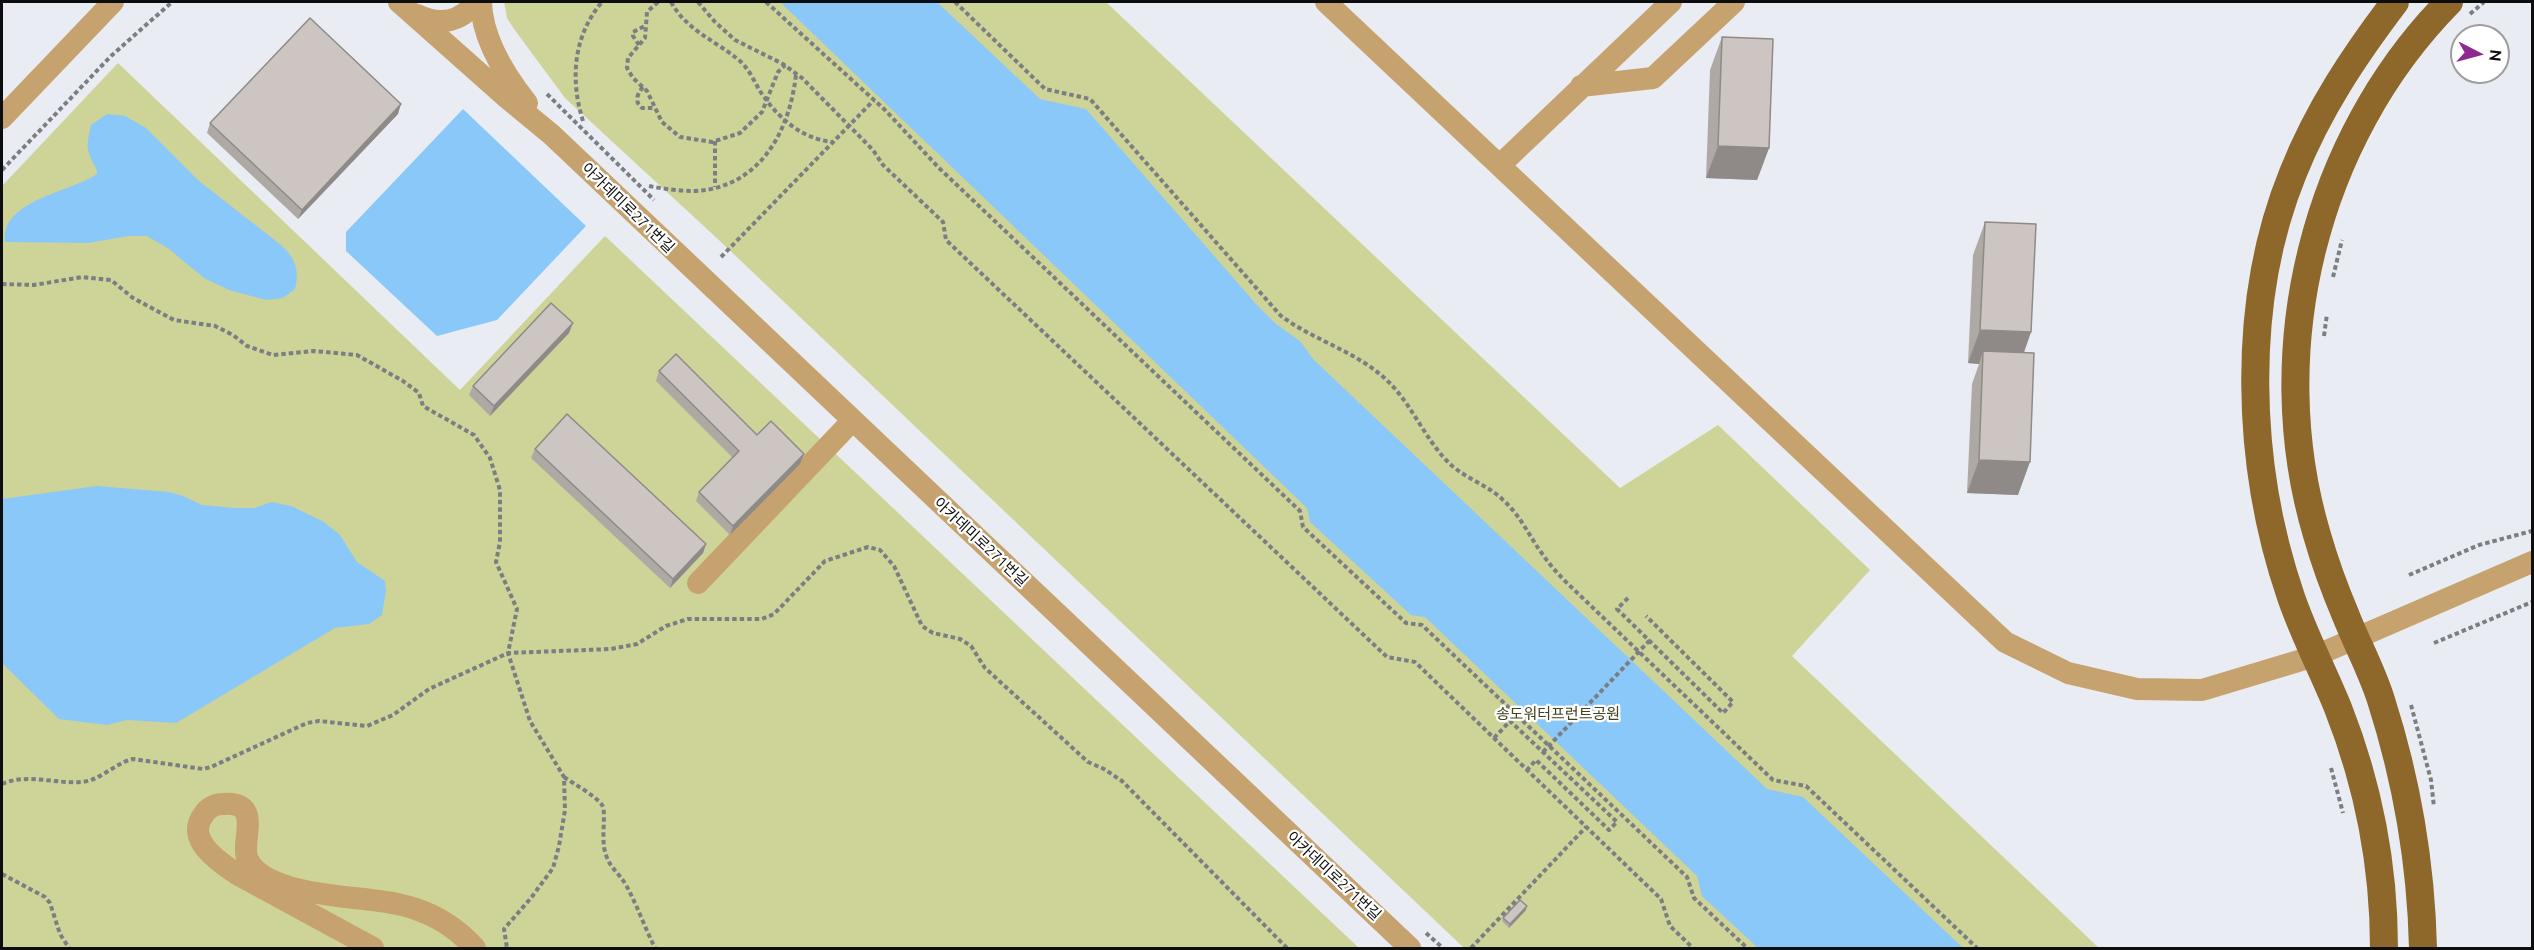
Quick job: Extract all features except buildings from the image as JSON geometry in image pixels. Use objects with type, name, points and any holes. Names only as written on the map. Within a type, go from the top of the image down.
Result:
[{"type":"main road","points":[[2384,948],[2380,878],[2366,798],[2339,711],[2291,597],[2267,511],[2261,471],[2256,400],[2257,333],[2264,280],[2292,176],[2311,132],[2336,84],[2395,2]]},
{"type":"main road","points":[[2423,948],[2419,869],[2408,799],[2380,698],[2335,590],[2317,535],[2299,455],[2295,346],[2303,289],[2315,238],[2331,188],[2348,147],[2399,59],[2424,26],[2459,8]]},
{"type":"street","points":[[2,118],[113,2]]},
{"type":"street","points":[[406,6],[435,21],[453,20],[469,10],[476,2]]},
{"type":"street","points":[[481,2],[487,37],[504,72],[552,135]]},
{"type":"street","points":[[1326,2],[2005,642],[2068,673],[2137,689],[2202,690],[2315,656],[2532,562]]},
{"type":"street","points":[[1500,165],[1671,2]]},
{"type":"street","points":[[1581,86],[1653,78],[1734,2]]},
{"type":"street","points":[[406,6],[506,97],[552,135]]},
{"type":"street","name":"아카데미로271번길","points":[[552,135],[1410,948]]},
{"type":"street","points":[[698,584],[852,421]]},
{"type":"street","points":[[373,948],[237,874],[216,860],[204,847],[199,833],[200,819],[205,812],[212,807],[226,804],[243,811],[249,823],[246,847],[248,860],[257,872],[273,881],[312,892],[394,902],[418,909],[453,928],[476,948]]},
{"type":"path","points":[[2,170],[111,56],[172,2]]},
{"type":"path","points":[[583,122],[575,84],[577,51],[587,23],[602,2]]},
{"type":"path","points":[[658,2],[647,12],[645,38],[628,58],[627,68],[651,97],[662,122],[674,133],[689,139],[715,141],[734,136],[751,124],[762,112],[778,72],[785,65]]},
{"type":"path","points":[[671,2],[692,29],[746,67],[767,101],[786,121],[808,137],[832,142]]},
{"type":"path","points":[[698,2],[735,40],[785,65],[796,73],[873,150],[883,165],[943,222],[946,240],[1387,657],[1415,662],[1661,899],[1670,926],[1693,948]]},
{"type":"path","points":[[766,2],[874,100],[939,168],[1300,511],[1303,527],[1406,623],[1422,625],[1688,877],[1694,898],[1747,948]]},
{"type":"path","points":[[955,2],[1045,89],[1090,99],[1280,315],[1304,333],[1356,357],[1382,376],[1403,398],[1428,439],[1448,463],[1491,490],[1511,507],[1542,554],[1567,583],[1773,780],[1806,786],[1977,948]]},
{"type":"path","points":[[2459,8],[2484,2]]},
{"type":"path","points":[[639,45],[633,32],[645,26]]},
{"type":"path","points":[[649,186],[697,191],[733,182],[754,169],[771,150],[786,121],[793,99],[796,73]]},
{"type":"path","points":[[644,87],[638,95],[638,103],[642,108],[654,108]]},
{"type":"path","points":[[545,92],[659,205]]},
{"type":"path","points":[[721,257],[874,100]]},
{"type":"path","points":[[715,141],[715,187]]},
{"type":"path","points":[[2332,282],[2343,230]]},
{"type":"path","points":[[2,285],[34,285],[82,277],[111,280],[133,298],[174,320],[215,326],[233,335],[247,346],[273,355],[314,351],[357,356],[403,381],[419,393],[423,406],[474,435],[490,458],[500,490],[500,542],[496,562],[517,609],[508,653],[530,721],[564,777],[602,804],[605,813],[602,840],[605,854],[611,868],[619,874],[627,887],[655,948]]},
{"type":"path","points":[[2323,346],[2327,310]]},
{"type":"path","points":[[2409,575],[2479,545],[2532,531]]},
{"type":"path","points":[[2,784],[13,779],[84,782],[133,759],[202,769],[307,723],[319,721],[367,726],[384,719],[429,689],[508,653],[611,649],[637,644],[666,626],[688,619],[762,620],[774,614],[825,561],[868,547],[880,550],[894,566],[922,626],[933,633],[960,639],[971,646],[985,668],[1088,762],[1122,781],[1287,948]]},
{"type":"path","points":[[1628,598],[1617,609],[1723,713],[1733,702],[1646,616]]},
{"type":"path","points":[[2433,643],[2532,602]]},
{"type":"path","points":[[1543,753],[1650,640]]},
{"type":"path","points":[[1494,738],[1510,721],[1617,822],[1609,830],[1536,760],[1527,770]]},
{"type":"path","points":[[507,948],[504,929],[553,868],[560,846],[564,810],[564,777]]},
{"type":"path","points":[[1472,948],[1586,827]]},
{"type":"path","points":[[2,874],[45,897],[50,903],[60,934],[69,948]]},
{"type":"green space","name":"송도워터프런트공원","points":[[504,2],[1106,2],[1620,488],[1718,425],[1870,570],[1792,656],[2099,948],[1464,948],[721,242],[565,98],[507,18]]},
{"type":"green space","points":[[118,63],[460,390],[605,236],[1359,948],[2,948],[2,186]]},
{"type":"water","points":[[780,2],[937,2],[1040,99],[1086,109],[1276,324],[1300,341],[1314,360],[1767,789],[1803,797],[1963,948],[1758,948],[1702,896],[1697,876],[1425,617],[1411,615],[1310,522],[1307,508]]},
{"type":"water","points":[[463,109],[586,226],[497,320],[437,336],[346,251],[346,232]]},
{"type":"water","points":[[107,114],[125,116],[146,128],[199,181],[281,245],[290,254],[295,265],[297,276],[295,289],[283,298],[266,300],[229,290],[204,278],[169,249],[147,236],[129,236],[88,243],[5,242],[6,228],[14,216],[25,207],[97,174],[89,152],[88,137],[91,125]]},
{"type":"water","points":[[97,486],[169,492],[202,505],[255,508],[271,502],[291,506],[324,522],[340,535],[357,562],[385,581],[386,591],[382,615],[369,624],[335,628],[176,723],[127,720],[107,725],[59,719],[2,663],[2,499]]}]
